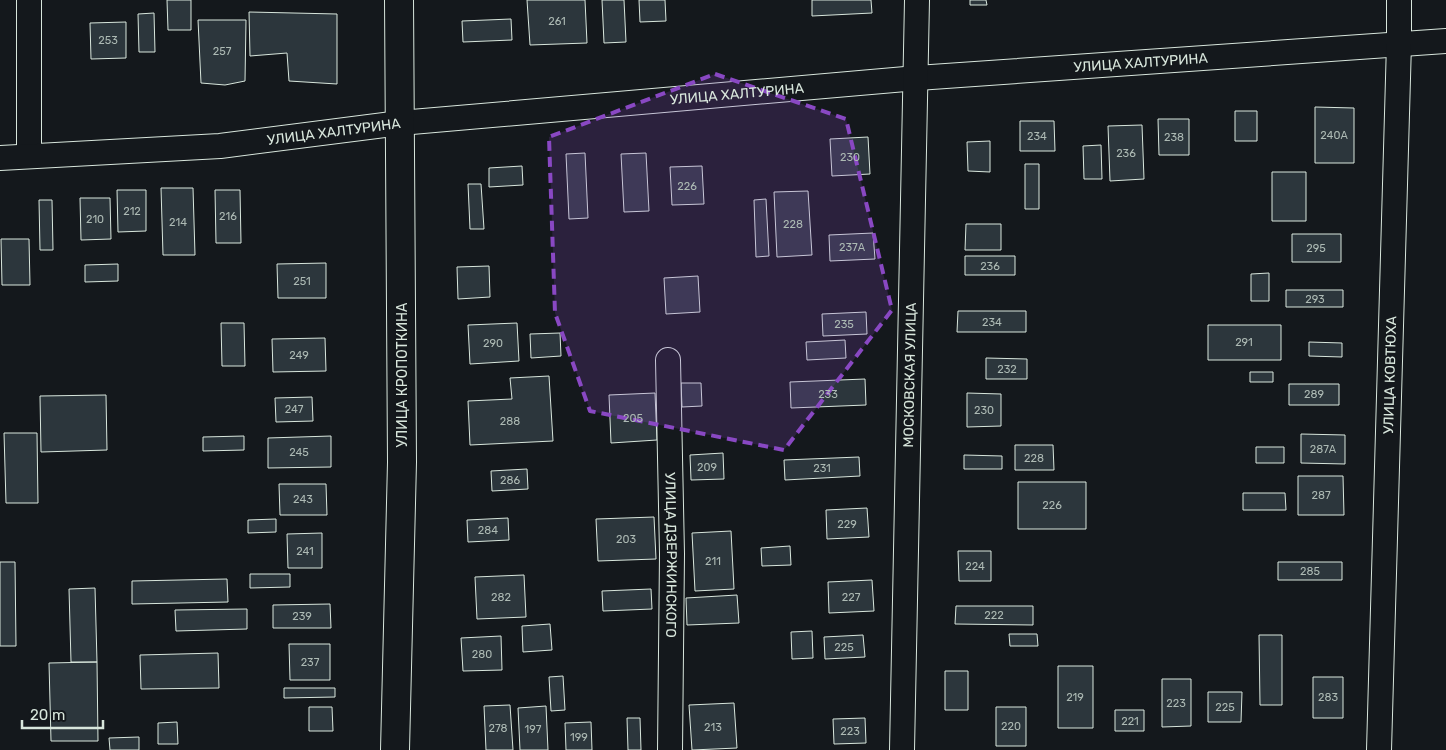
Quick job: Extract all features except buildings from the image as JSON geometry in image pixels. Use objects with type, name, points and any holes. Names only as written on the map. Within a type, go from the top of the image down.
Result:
[{"type":"main road","name":"УЛИЦА КРОПОТКИНА","points":[[395,750],[402,462],[399,0]]},
{"type":"street","points":[[29,0],[29,156]]},
{"type":"street","name":"МОСКОВСКАЯ УЛИЦА","points":[[902,750],[917,0]]},
{"type":"street","name":"УЛИЦА КОВТЮХА","points":[[1380,750],[1399,0]]},
{"type":"street","name":"УЛИЦА ХАЛТУРИНА","points":[[0,158],[220,146],[400,123],[916,78],[1446,41]]},
{"type":"street","name":"УЛИЦА ДЗЕРЖИНСКОГО","points":[[668,360],[672,554],[670,750]]},
{"type":"highlighted area","points":[[715,74],[846,119],[892,310],[784,450],[590,411],[555,313],[549,137]]}]
